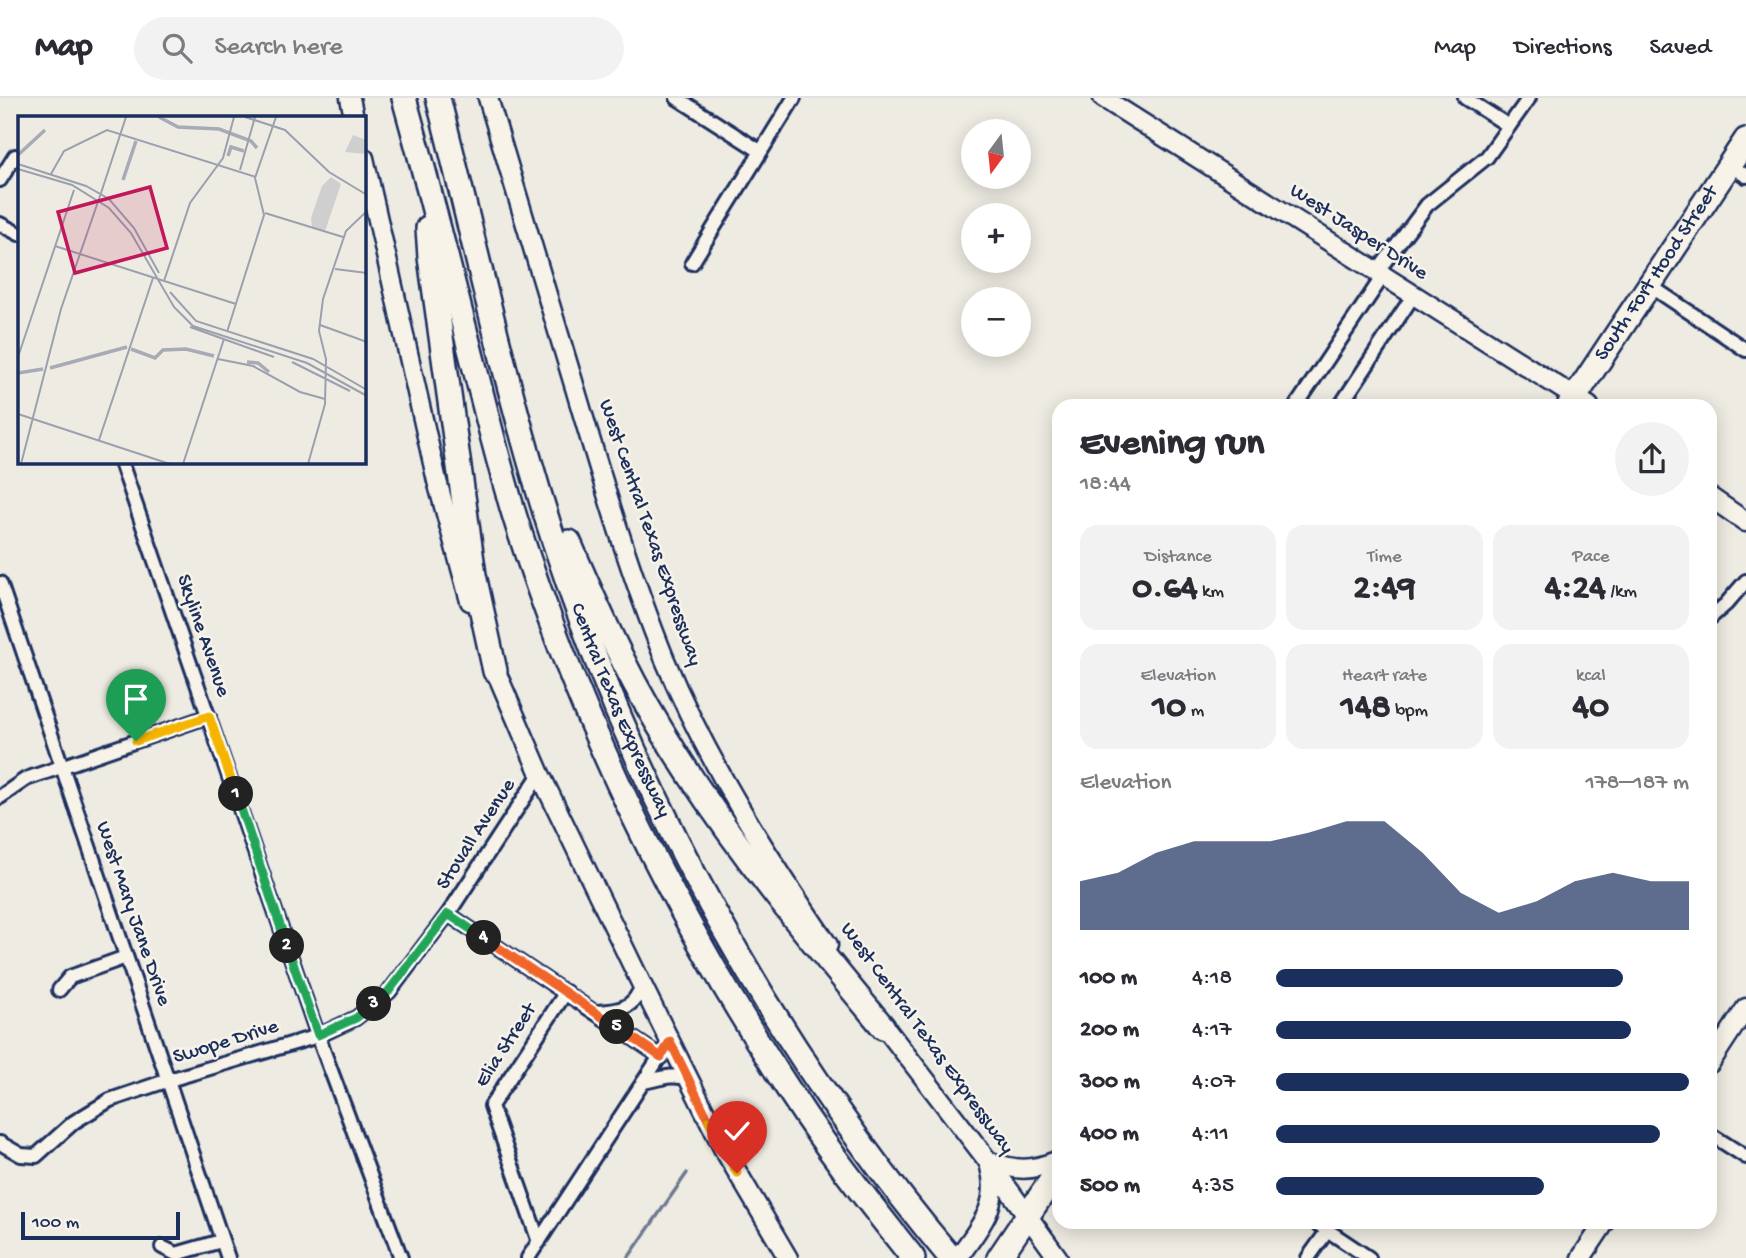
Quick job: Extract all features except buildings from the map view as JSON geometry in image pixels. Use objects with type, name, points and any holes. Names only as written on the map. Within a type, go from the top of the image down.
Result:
[{"type":"highway","name":"Central Texas Expressway","points":[[404,98],[495,448],[518,526],[552,624],[601,746],[655,861],[704,954],[794,1100],[913,1258]]},
{"type":"highway","name":"Central Texas Expressway","points":[[438,98],[536,482],[572,593],[621,719],[702,889],[769,1005],[825,1092],[890,1182],[951,1258]]},
{"type":"highway","name":"South Fort Hood Street","points":[[1579,399],[1649,285],[1738,170],[1746,140]]},
{"type":"highway","points":[[425,173],[430,257],[474,575],[495,671]]},
{"type":"highway","points":[[536,482],[558,516],[590,592],[634,682],[679,756],[761,875],[883,1027]]},
{"type":"highway","points":[[999,1258],[1052,1180]]},
{"type":"main road","points":[[350,98],[354,116]]},
{"type":"main road","name":"West Central Texas Expressway","points":[[488,98],[603,481],[666,660],[713,761],[763,848],[883,1027],[988,1161],[1058,1258]]},
{"type":"main road","name":"West Jasper Drive","points":[[1103,98],[1571,399]]},
{"type":"main road","points":[[366,167],[451,538],[474,616],[495,671],[540,774],[642,985],[665,1049],[688,1079],[723,1148],[788,1258]]},
{"type":"main road","points":[[1717,502],[1746,522]]},
{"type":"main road","points":[[1717,1052],[1746,1008]]},
{"type":"main road","points":[[988,1161],[1015,1170],[1037,1169],[1052,1163]]},
{"type":"main road","points":[[958,1258],[994,1198],[994,1182],[988,1161]]},
{"type":"main road","points":[[1581,1258],[1600,1229]]},
{"type":"street","points":[[677,98],[760,151]]},
{"type":"street","points":[[692,263],[794,98]]},
{"type":"street","points":[[1465,98],[1509,126]]},
{"type":"street","points":[[1300,399],[1427,205],[1488,157],[1529,98]]},
{"type":"street","points":[[0,180],[15,156]]},
{"type":"street","points":[[0,225],[18,234]]},
{"type":"street","points":[[1649,285],[1746,350]]},
{"type":"street","points":[[1344,399],[1413,296]]},
{"type":"street","name":"Skyline Avenue","points":[[122,464],[318,1035],[401,1258]]},
{"type":"street","points":[[1717,612],[1746,581]]},
{"type":"street","name":"West Mary Jane Drive","points":[[0,583],[228,1258]]},
{"type":"street","points":[[0,626],[13,621]]},
{"type":"street","points":[[0,797],[26,779],[209,716]]},
{"type":"street","name":"Stovall Avenue","points":[[540,774],[448,914],[595,1012],[665,1049]]},
{"type":"street","name":"Swope Drive","points":[[0,1143],[10,1150],[36,1156],[74,1122],[110,1100],[318,1035],[356,1018],[388,992],[448,914]]},
{"type":"street","points":[[59,990],[70,977],[126,957]]},
{"type":"street","points":[[595,1012],[613,1011],[630,1005],[638,998],[642,985]]},
{"type":"street","name":"Elia Street","points":[[539,1242],[491,1106],[566,992]]},
{"type":"street","points":[[528,1258],[665,1049]]},
{"type":"street","points":[[644,1082],[668,1076],[688,1079]]},
{"type":"street","points":[[1717,1138],[1746,1157]]},
{"type":"street","points":[[1308,1258],[1328,1230],[1369,1258]]},
{"type":"street","points":[[162,1247],[176,1254],[221,1241]]},
{"type":"waterway","points":[[628,1258],[687,1173]]},
{"type":"route","points":[[136,741],[209,716],[318,1035],[356,1018],[388,992],[448,914],[661,1057],[670,1041],[737,1173]]}]
